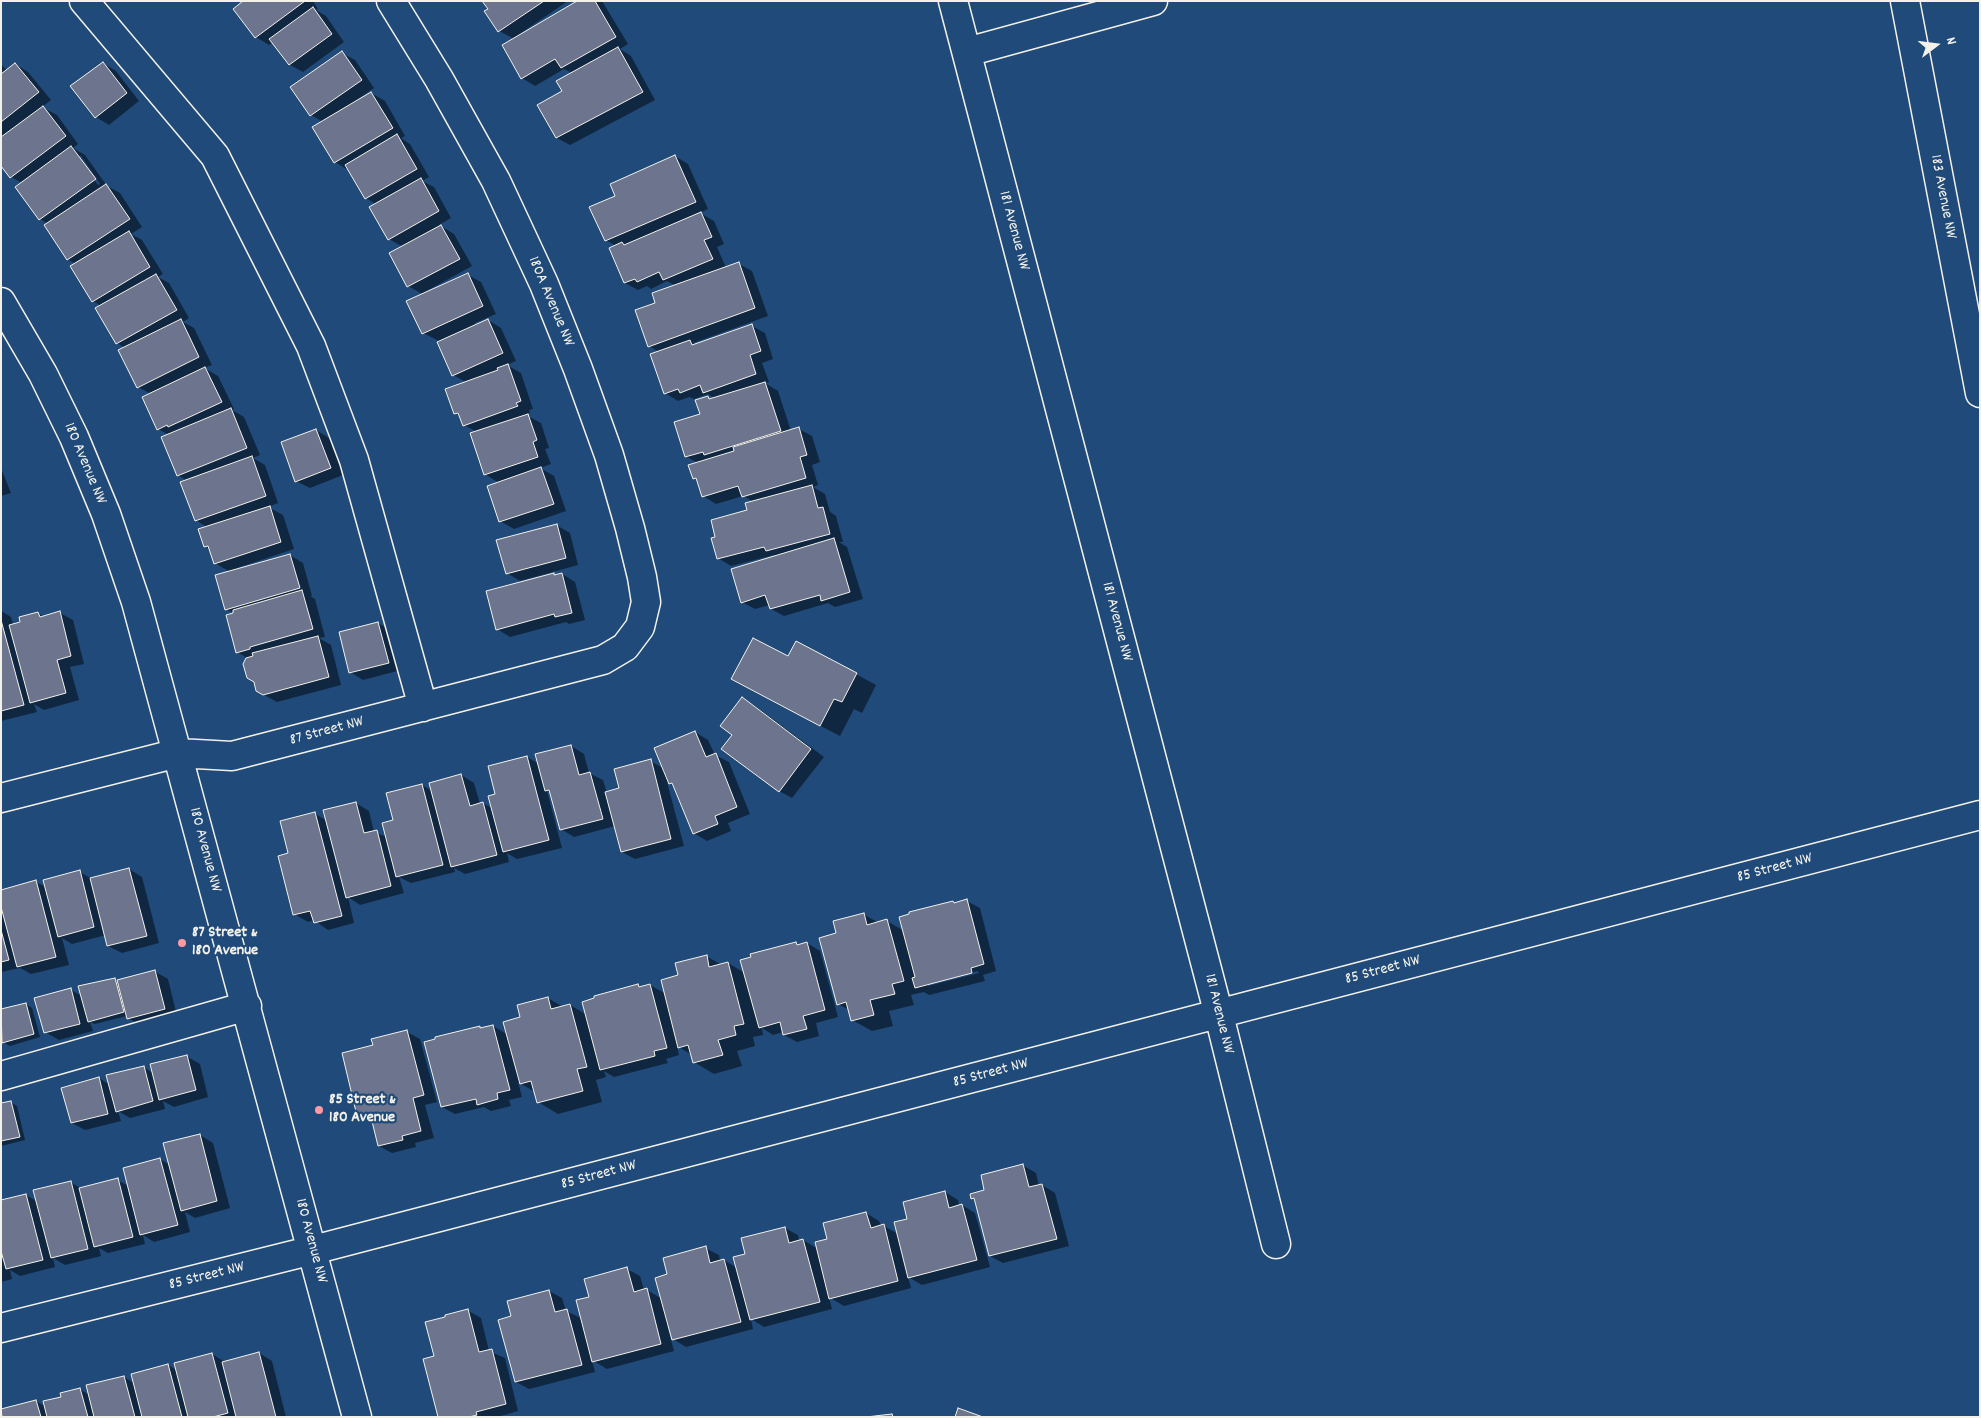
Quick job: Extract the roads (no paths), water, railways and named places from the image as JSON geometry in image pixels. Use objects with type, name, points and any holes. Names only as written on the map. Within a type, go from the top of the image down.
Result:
[{"type":"street","points":[[84,1],[215,156],[311,346],[354,460],[423,706]]},
{"type":"street","name":"180A Avenue NW","points":[[391,1],[439,79],[496,181],[544,284],[609,455],[630,528],[646,602],[640,627]]},
{"type":"street","name":"181 Avenue NW","points":[[953,1],[1219,1015],[1276,1244]]},
{"type":"street","points":[[967,52],[1153,1]]},
{"type":"street","name":"183 Avenue NW","points":[[1905,1],[1980,393]]},
{"type":"street","name":"180 Avenue NW","points":[[1,302],[43,374],[70,429],[106,514],[136,602],[357,1417]]},
{"type":"street","name":"87 Street NW","points":[[1,798],[178,753],[232,756],[603,660],[625,647],[640,627]]},
{"type":"street","name":"85 Street NW","points":[[1,1328],[313,1250],[1980,815]]},
{"type":"street","points":[[1,1076],[247,1006]]},
{"type":"place","name":"87 Street & 180 Avenue","points":[[182,943]]},
{"type":"place","name":"85 Street & 180 Avenue","points":[[319,1110]]}]
